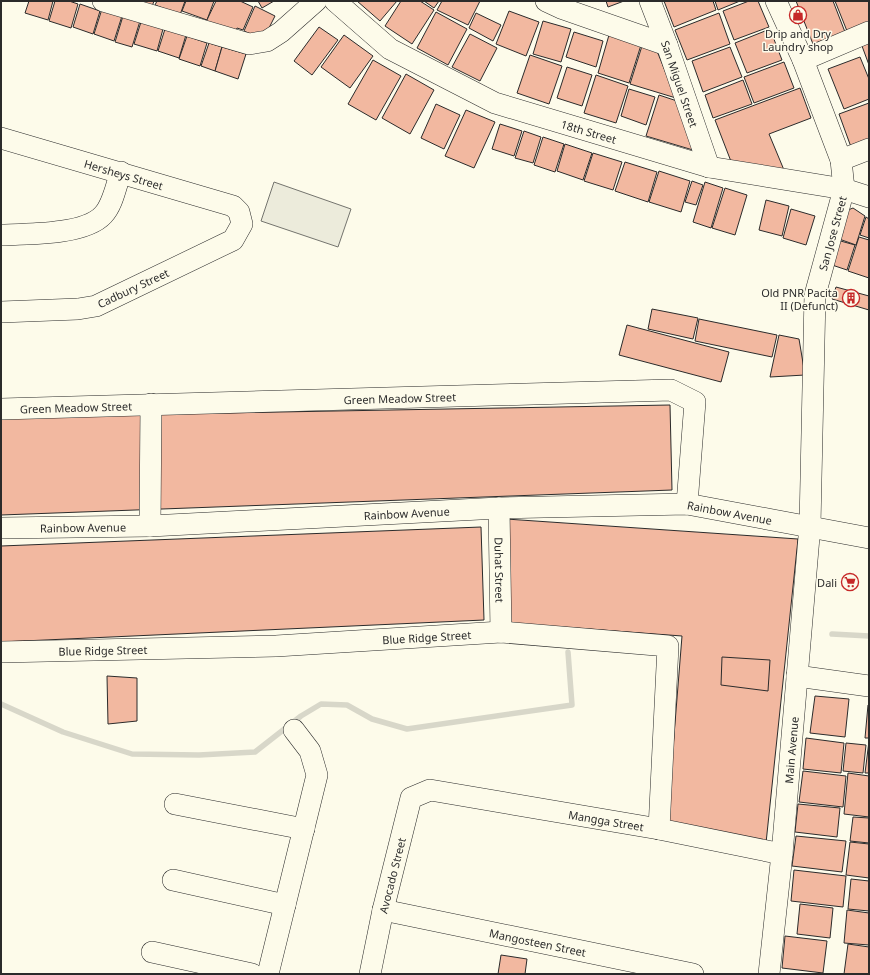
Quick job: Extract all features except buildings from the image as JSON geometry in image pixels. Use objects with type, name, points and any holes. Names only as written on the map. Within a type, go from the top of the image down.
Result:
[{"type":"street","points":[[103,1],[249,44],[267,41],[281,32],[316,1]]},
{"type":"street","name":"18th Street","points":[[335,1],[390,49],[495,102],[710,167],[844,189],[869,197]]},
{"type":"street","points":[[546,1],[561,8],[667,45]]},
{"type":"street","name":"San Miguel Street","points":[[650,1],[710,167]]},
{"type":"street","name":"San Jose Street","points":[[776,1],[803,60],[841,160],[844,189],[815,295],[810,525]]},
{"type":"street","points":[[803,60],[869,32]]},
{"type":"street","name":"Hersheys Street","points":[[1,138],[233,206],[242,218]]},
{"type":"street","points":[[841,160],[869,149]]},
{"type":"street","points":[[1,235],[54,233],[85,225],[103,216],[109,205],[121,172]]},
{"type":"street","name":"Cadbury Street","points":[[1,312],[78,309],[96,306],[233,240],[242,226],[242,218]]},
{"type":"street","name":"Green Meadow Street","points":[[1,409],[671,390],[695,402],[687,504]]},
{"type":"street","points":[[150,526],[151,404]]},
{"type":"street","name":"Rainbow Avenue","points":[[1,528],[150,526],[499,508],[687,504],[810,525],[869,538]]},
{"type":"street","name":"Duhat Street","points":[[499,508],[501,632]]},
{"type":"street","name":"Main Avenue","points":[[768,974],[782,854],[810,525]]},
{"type":"street","name":"Blue Ridge Street","points":[[1,652],[276,646],[501,632],[668,646],[659,829]]},
{"type":"street","points":[[797,676],[869,686]]},
{"type":"street","points":[[268,974],[317,775],[310,751],[294,730]]},
{"type":"street","name":"Mangga Street","points":[[430,790],[659,829],[782,854]]},
{"type":"street","name":"Avocado Street","points":[[370,974],[383,910],[411,798],[430,790]]},
{"type":"street","points":[[175,804],[304,829]]},
{"type":"street","points":[[173,880],[285,905]]},
{"type":"street","name":"Mangosteen Street","points":[[383,910],[693,974]]},
{"type":"street","points":[[152,952],[252,974]]},
{"type":"shaded area","points":[[274,182],[351,209],[338,247],[261,221]]},
{"type":"waterway","points":[[832,634],[869,636]]},
{"type":"waterway","points":[[1,704],[63,732],[132,754],[199,755],[255,752],[301,716],[321,704],[347,705],[372,719],[407,729],[572,705],[568,652]]},
{"type":"place","name":"Drip and Dry Laundry shop","points":[[798,15]]},
{"type":"place","name":"Old PNR Pacita II (Defunct)","points":[[851,298]]},
{"type":"place","name":"Dali","points":[[850,582]]}]
